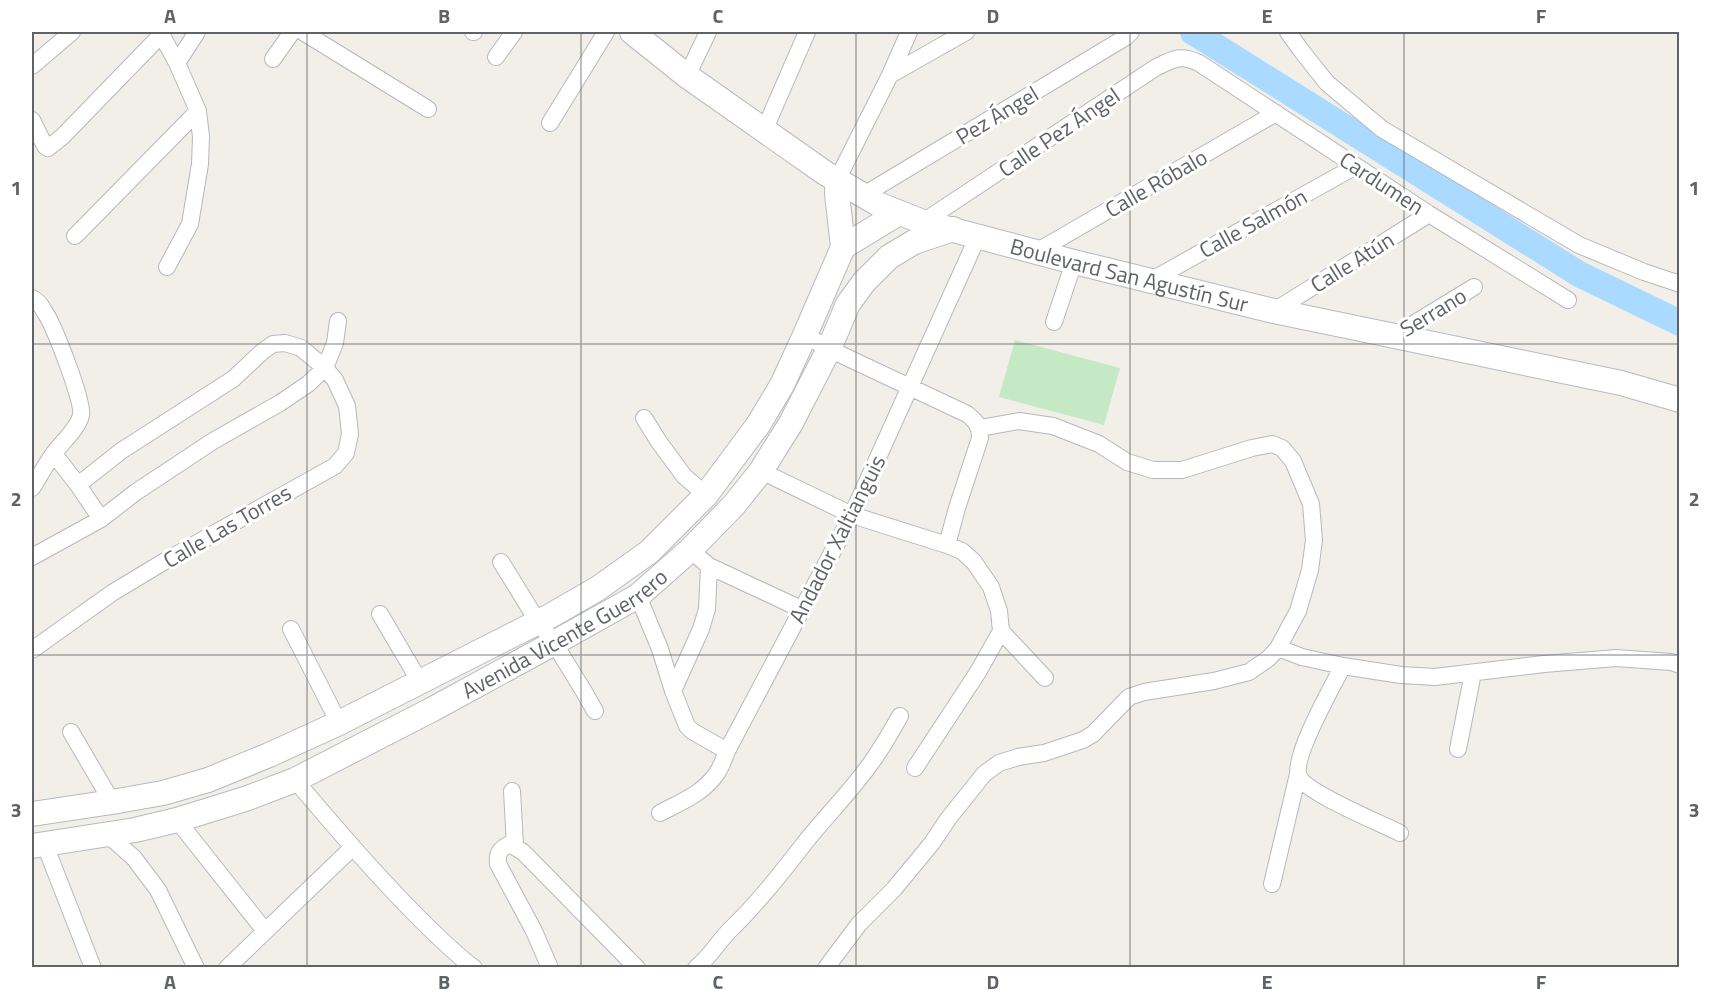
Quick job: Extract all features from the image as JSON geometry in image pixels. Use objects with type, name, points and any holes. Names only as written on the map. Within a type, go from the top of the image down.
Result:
[{"type":"street","points":[[32,66],[72,32]]},
{"type":"street","points":[[177,63],[197,32]]},
{"type":"street","points":[[273,59],[292,32]]},
{"type":"street","points":[[303,32],[428,109]]},
{"type":"street","points":[[496,57],[514,32]]},
{"type":"street","points":[[550,123],[606,32]]},
{"type":"street","name":"Boulevard San Agustín Sur","points":[[632,32],[687,76],[837,180],[862,196],[923,222],[1274,311],[1621,383],[1680,400]]},
{"type":"street","points":[[687,76],[708,32]]},
{"type":"street","points":[[764,131],[807,32]]},
{"type":"street","points":[[837,180],[909,32]]},
{"type":"street","points":[[890,75],[966,32]]},
{"type":"street","name":"Pez Ángel","points":[[862,196],[1131,32]]},
{"type":"street","points":[[1288,32],[1328,83],[1382,129],[1579,245],[1680,284]]},
{"type":"street","points":[[32,120],[48,148],[62,137],[160,33],[177,63],[198,111],[201,137],[200,164],[190,224],[167,267]]},
{"type":"street","name":"Calle Pez Ángel","points":[[923,222],[1155,68],[1175,58],[1188,57],[1199,63]]},
{"type":"street","name":"Cardumen","points":[[1199,63],[1429,214],[1568,300]]},
{"type":"street","points":[[75,237],[198,111]]},
{"type":"street","name":"Calle Róbalo","points":[[1036,252],[1276,113]]},
{"type":"street","name":"Calle Salmón","points":[[1150,281],[1356,166]]},
{"type":"street","name":"Avenida Vicente Guerrero","points":[[32,814],[163,792],[208,780],[269,755],[339,723],[538,622],[597,589],[649,552],[706,495],[758,425],[782,385],[843,247],[837,180]]},
{"type":"street","points":[[843,247],[899,213]]},
{"type":"street","name":"Calle Atún","points":[[1274,311],[1429,214]]},
{"type":"street","name":"Avenida Vicente Guerrero","points":[[38,846],[135,830],[177,820],[245,799],[295,780],[433,709],[638,596],[690,550],[734,504],[761,471],[791,423],[830,349],[848,304],[864,282],[889,257],[914,242],[953,229]]},
{"type":"street","name":"Andador Xaltianguis","points":[[660,813],[694,795],[706,786],[718,771],[852,515],[978,236]]},
{"type":"street","points":[[1054,322],[1074,262]]},
{"type":"street","name":"Serrano","points":[[1392,337],[1474,287]]},
{"type":"street","points":[[32,298],[45,312],[77,389],[81,405],[81,416],[32,488]]},
{"type":"street","points":[[32,557],[101,519],[175,465],[308,384],[325,368],[335,343],[338,321]]},
{"type":"street","points":[[805,335],[975,420],[980,428],[980,438],[947,545]]},
{"type":"street","name":"Calle Las Torres","points":[[32,650],[112,593],[335,466],[346,453],[350,434],[346,405],[335,380],[302,348],[285,343],[273,344],[233,379],[122,451],[78,485]]},
{"type":"street","points":[[644,418],[684,476],[706,495]]},
{"type":"street","points":[[826,968],[859,924],[894,889],[932,843],[984,774],[999,764],[1018,757],[1044,753],[1083,740],[1093,734],[1129,697],[1144,692],[1214,681],[1249,672],[1278,648],[1298,611],[1310,570],[1314,540],[1311,504],[1293,461],[1282,448],[1272,444],[1182,470],[1153,470],[1127,462],[1099,444],[1053,426],[1019,421],[980,428]]},
{"type":"street","points":[[54,454],[101,519]]},
{"type":"street","points":[[761,471],[852,515],[962,551],[974,562],[992,587],[999,611],[1001,631],[978,672],[915,768]]},
{"type":"street","points":[[690,550],[709,566],[801,609]]},
{"type":"street","points":[[501,562],[584,690],[595,711]]},
{"type":"street","points":[[673,691],[701,629],[707,609],[709,566]]},
{"type":"street","points":[[638,596],[660,649],[687,726],[727,751]]},
{"type":"street","points":[[380,614],[420,682]]},
{"type":"street","points":[[291,629],[339,723]]},
{"type":"street","points":[[1001,631],[1045,678]]},
{"type":"street","points":[[1278,648],[1302,657],[1343,666],[1401,675],[1436,677],[1616,658],[1671,662],[1680,665]]},
{"type":"street","points":[[1272,884],[1298,774],[1298,765],[1315,720],[1343,666]]},
{"type":"street","points":[[1458,749],[1473,674]]},
{"type":"street","points":[[696,968],[770,888],[849,791],[871,762],[900,716]]},
{"type":"street","points":[[71,732],[112,802]]},
{"type":"street","points":[[1298,774],[1303,784],[1334,802],[1400,832]]},
{"type":"street","points":[[295,780],[402,901],[451,962],[474,968]]},
{"type":"street","points":[[512,790],[515,846]]},
{"type":"street","points":[[177,820],[265,931]]},
{"type":"street","points":[[107,834],[134,858],[158,890],[196,968]]},
{"type":"street","points":[[550,968],[534,931],[498,864],[498,854],[501,848],[510,844],[515,846],[574,903],[637,968]]},
{"type":"street","points":[[38,846],[93,968]]},
{"type":"street","points":[[227,968],[353,847]]},
{"type":"green space","points":[[1015,340],[1120,368],[1104,425],[999,397]]},
{"type":"waterway","points":[[1193,32],[1579,274],[1680,323]]}]
